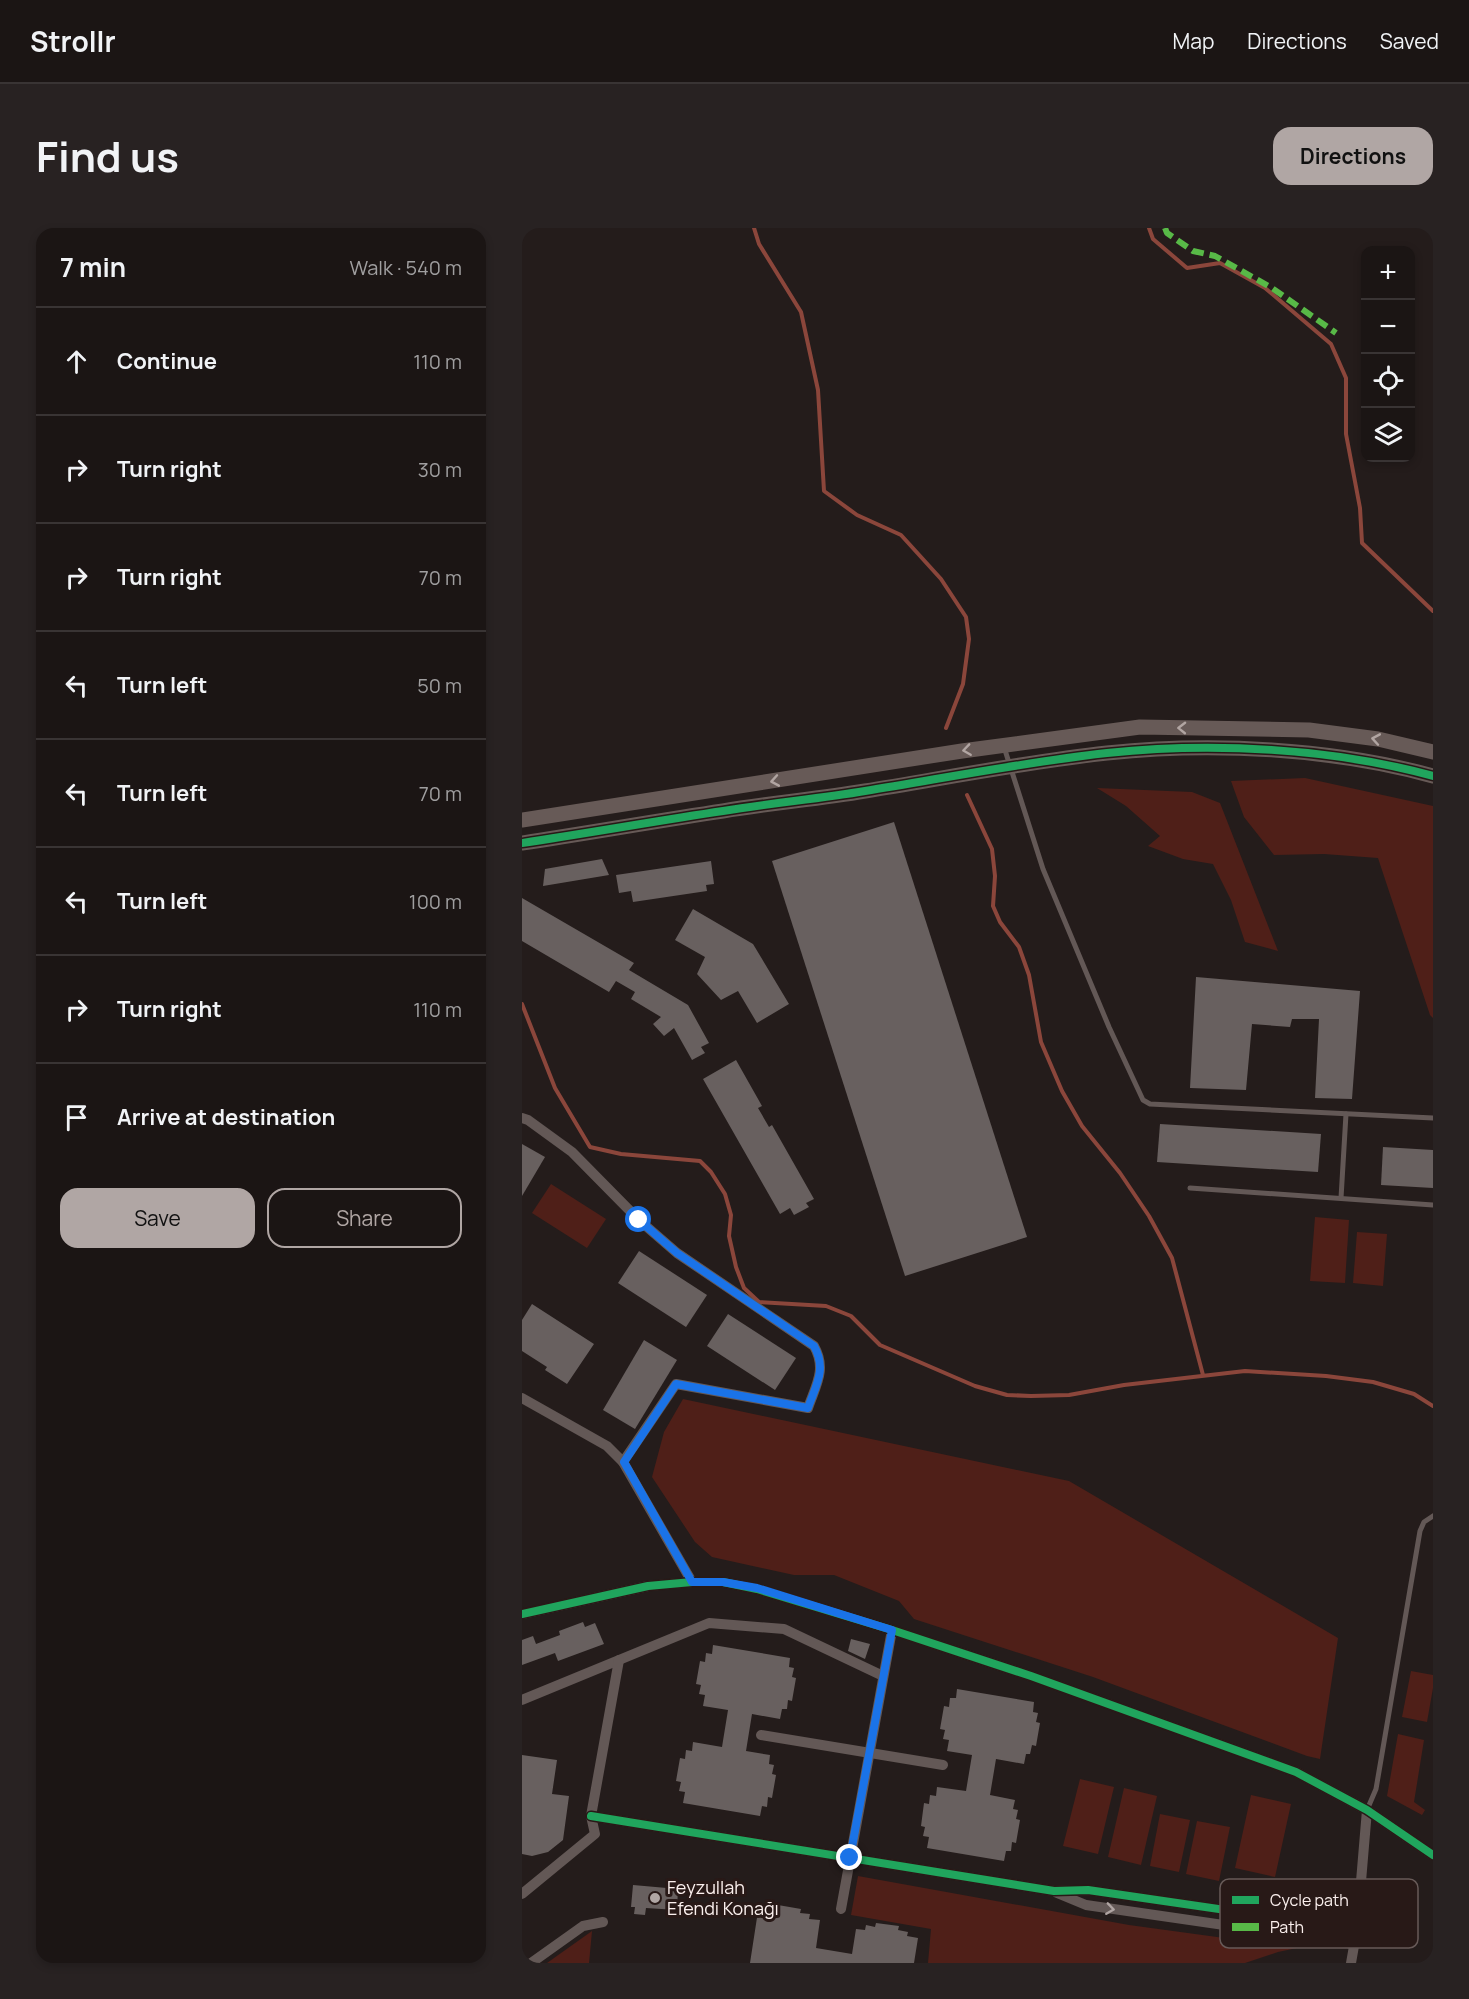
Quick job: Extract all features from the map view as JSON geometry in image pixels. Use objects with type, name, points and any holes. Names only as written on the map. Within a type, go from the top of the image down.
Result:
[{"type":"street","points":[[522,820],[561,816],[1004,745],[1140,727],[1309,730],[1378,739],[1433,752]]},
{"type":"street","points":[[522,843],[1108,753],[1204,748],[1339,757],[1396,766],[1433,776]]},
{"type":"street","points":[[723,790],[726,810]]},
{"type":"street","points":[[561,816],[567,836]]},
{"type":"street","points":[[522,1118],[572,1152],[639,1220],[677,1253],[814,1346],[819,1356],[822,1369],[808,1408],[676,1384],[624,1462]]},
{"type":"street","points":[[522,1398],[608,1446],[624,1462],[692,1582]]},
{"type":"street","points":[[522,1614],[648,1586],[723,1582],[757,1588],[1031,1676],[1296,1772],[1367,1810],[1433,1855]]},
{"type":"street","points":[[522,1700],[710,1623],[784,1629],[883,1676]]},
{"type":"street","points":[[841,1909],[892,1630]]},
{"type":"street","points":[[522,1894],[595,1834],[591,1816],[619,1660]]},
{"type":"street","points":[[761,1735],[943,1765]]},
{"type":"street","points":[[1361,1879],[1367,1810]]},
{"type":"street","points":[[591,1816],[1054,1891],[1088,1890],[1220,1909]]},
{"type":"street","points":[[1054,1891],[1086,1905],[1220,1924]]},
{"type":"street","points":[[531,1963],[583,1926],[603,1922]]},
{"type":"street","points":[[1351,1963],[1353,1948]]},
{"type":"lane","points":[[1004,745],[1043,869],[1109,1027],[1143,1100],[1150,1104],[1433,1118]]},
{"type":"lane","points":[[1341,1198],[1346,1114]]},
{"type":"lane","points":[[1190,1188],[1433,1204]]},
{"type":"lane","points":[[1367,1810],[1376,1789],[1420,1530],[1424,1522],[1433,1515]]},
{"type":"shaded area","points":[[1305,778],[1433,806],[1433,1018],[1430,1015],[1378,858],[1324,854],[1274,855],[1244,817],[1231,781]]},
{"type":"shaded area","points":[[1097,788],[1192,792],[1220,803],[1278,951],[1245,942],[1231,900],[1213,864],[1183,859],[1148,846],[1160,836],[1126,806]]},
{"type":"shaded area","points":[[551,1184],[606,1219],[587,1248],[532,1213]]},
{"type":"shaded area","points":[[1315,1217],[1349,1220],[1345,1283],[1310,1281]]},
{"type":"shaded area","points":[[1357,1232],[1387,1234],[1383,1286],[1353,1283]]},
{"type":"shaded area","points":[[683,1399],[1069,1481],[1338,1638],[1320,1759],[1093,1677],[914,1619],[899,1601],[834,1575],[794,1575],[712,1557],[695,1542],[652,1477],[664,1432]]},
{"type":"shaded area","points":[[1411,1671],[1433,1675],[1427,1722],[1402,1717]]},
{"type":"shaded area","points":[[1398,1734],[1424,1740],[1414,1802],[1425,1810],[1422,1815],[1387,1796]]},
{"type":"shaded area","points":[[1080,1779],[1114,1787],[1098,1854],[1063,1846]]},
{"type":"shaded area","points":[[1124,1788],[1157,1796],[1141,1865],[1108,1857]]},
{"type":"shaded area","points":[[1251,1795],[1291,1804],[1275,1877],[1235,1868]]},
{"type":"shaded area","points":[[1160,1814],[1190,1820],[1179,1872],[1150,1866]]},
{"type":"shaded area","points":[[1197,1821],[1230,1827],[1219,1881],[1186,1874]]},
{"type":"shaded area","points":[[858,1876],[1129,1925],[1220,1937],[1220,1948],[1297,1948],[1245,1963],[928,1963],[931,1929],[851,1915]]},
{"type":"shaded area","points":[[592,1931],[589,1963],[547,1963]]},
{"type":"building","points":[[894,822],[1027,1237],[905,1276],[772,861]]},
{"type":"building","points":[[602,859],[609,875],[543,886],[545,869]]},
{"type":"building","points":[[711,861],[714,884],[706,885],[707,891],[633,902],[631,891],[619,893],[616,875]]},
{"type":"building","points":[[522,898],[634,963],[629,970],[688,1005],[709,1043],[701,1047],[705,1053],[692,1060],[674,1028],[664,1036],[653,1024],[661,1017],[631,999],[635,992],[616,981],[609,992],[522,941]]},
{"type":"building","points":[[693,909],[753,944],[789,1004],[757,1023],[738,991],[721,1000],[697,974],[705,957],[675,940]]},
{"type":"building","points":[[1196,977],[1360,991],[1352,1099],[1315,1098],[1319,1019],[1292,1019],[1290,1027],[1252,1024],[1246,1090],[1190,1088]]},
{"type":"building","points":[[736,1060],[762,1106],[758,1108],[769,1127],[772,1125],[814,1199],[806,1203],[809,1207],[794,1215],[790,1208],[780,1214],[703,1079]]},
{"type":"building","points":[[1160,1124],[1321,1134],[1318,1172],[1157,1162]]},
{"type":"building","points":[[522,1144],[545,1157],[522,1196]]},
{"type":"building","points":[[1383,1147],[1433,1150],[1433,1188],[1381,1185]]},
{"type":"building","points":[[639,1251],[707,1295],[686,1327],[618,1283]]},
{"type":"building","points":[[532,1304],[594,1344],[567,1384],[545,1370],[547,1367],[522,1351],[522,1320]]},
{"type":"building","points":[[728,1314],[796,1358],[775,1390],[707,1346]]},
{"type":"building","points":[[644,1340],[677,1360],[635,1429],[603,1410]]},
{"type":"building","points":[[583,1622],[585,1627],[595,1623],[604,1644],[558,1661],[555,1653],[522,1665],[522,1640],[533,1636],[536,1644],[560,1635],[559,1631]]},
{"type":"building","points":[[851,1639],[870,1644],[865,1659],[848,1651]]},
{"type":"building","points":[[713,1645],[790,1658],[789,1667],[794,1668],[792,1677],[796,1678],[792,1701],[788,1700],[787,1709],[782,1709],[780,1719],[752,1714],[746,1751],[770,1755],[769,1764],[774,1765],[772,1774],[776,1775],[772,1798],[768,1797],[767,1807],[762,1806],[760,1816],[683,1803],[685,1792],[679,1791],[681,1782],[676,1781],[680,1758],[685,1759],[686,1750],[692,1751],[693,1742],[722,1747],[728,1710],[703,1706],[705,1695],[699,1694],[701,1685],[696,1684],[700,1661],[705,1662],[706,1653],[712,1654]]},
{"type":"building","points":[[957,1689],[1034,1702],[1033,1712],[1038,1713],[1036,1722],[1040,1723],[1036,1746],[1032,1745],[1030,1754],[1026,1754],[1024,1764],[996,1759],[990,1795],[1015,1800],[1013,1809],[1018,1810],[1016,1819],[1020,1820],[1016,1843],[1012,1842],[1011,1851],[1006,1851],[1004,1861],[927,1848],[929,1837],[923,1836],[925,1827],[921,1826],[924,1803],[929,1804],[930,1795],[936,1796],[937,1787],[966,1791],[972,1755],[947,1751],[949,1740],[943,1739],[945,1730],[940,1729],[944,1706],[949,1707],[950,1698],[956,1698]]},
{"type":"building","points":[[522,1755],[557,1760],[552,1794],[569,1796],[563,1840],[548,1852],[532,1856],[522,1854]]},
{"type":"building","name":"Feyzullah Efendi Konağı","points":[[633,1885],[678,1889],[677,1910],[646,1908],[645,1915],[634,1914],[635,1907],[631,1907]]},
{"type":"building","points":[[778,1905],[801,1909],[800,1913],[810,1914],[809,1919],[820,1920],[816,1948],[852,1954],[856,1929],[865,1930],[866,1925],[875,1927],[876,1923],[899,1926],[898,1930],[908,1932],[907,1936],[918,1938],[914,1963],[750,1963],[758,1911],[767,1913],[768,1908],[777,1909]]},
{"type":"waterway","points":[[754,228],[759,244],[801,312],[818,390],[824,491],[857,515],[901,535],[941,579],[966,617],[969,639],[963,684],[946,728]]},
{"type":"waterway","points":[[1149,228],[1153,239],[1187,268],[1220,263],[1265,288],[1331,344],[1346,378],[1346,434],[1360,508],[1362,543],[1433,611]]},
{"type":"waterway","points":[[967,795],[992,849],[995,876],[993,906],[1000,922],[1019,947],[1029,975],[1041,1042],[1062,1091],[1082,1126],[1120,1173],[1149,1216],[1172,1258],[1203,1375]]},
{"type":"waterway","points":[[522,1004],[555,1088],[590,1147],[621,1154],[700,1161],[711,1172],[725,1194],[731,1215],[729,1236],[736,1267],[744,1288],[759,1302],[826,1306],[851,1316],[880,1345],[975,1386],[1007,1395],[1069,1395],[1124,1385],[1245,1371],[1326,1376],[1373,1382],[1414,1394],[1433,1406]]},
{"type":"marked path","points":[[1165,228],[1167,233],[1193,251],[1215,256],[1272,288],[1336,333]]},
{"type":"cycle path","points":[[522,843],[741,808],[847,794],[1046,761],[1147,750],[1188,748],[1272,750],[1354,759],[1433,776]]},
{"type":"cycle path","points":[[522,1614],[648,1586],[723,1582],[757,1589],[1031,1676],[1296,1772],[1367,1810],[1433,1855]]},
{"type":"cycle path","points":[[591,1816],[1054,1891],[1088,1890],[1220,1909]]},
{"type":"place","name":"Feyzullah Efendi Konağı","points":[[655,1898]]},
{"type":"route","points":[[639,1220],[677,1253],[814,1346],[819,1356],[822,1369],[808,1408],[676,1384],[624,1462],[692,1582],[723,1582],[757,1588],[892,1630],[850,1858]]}]
